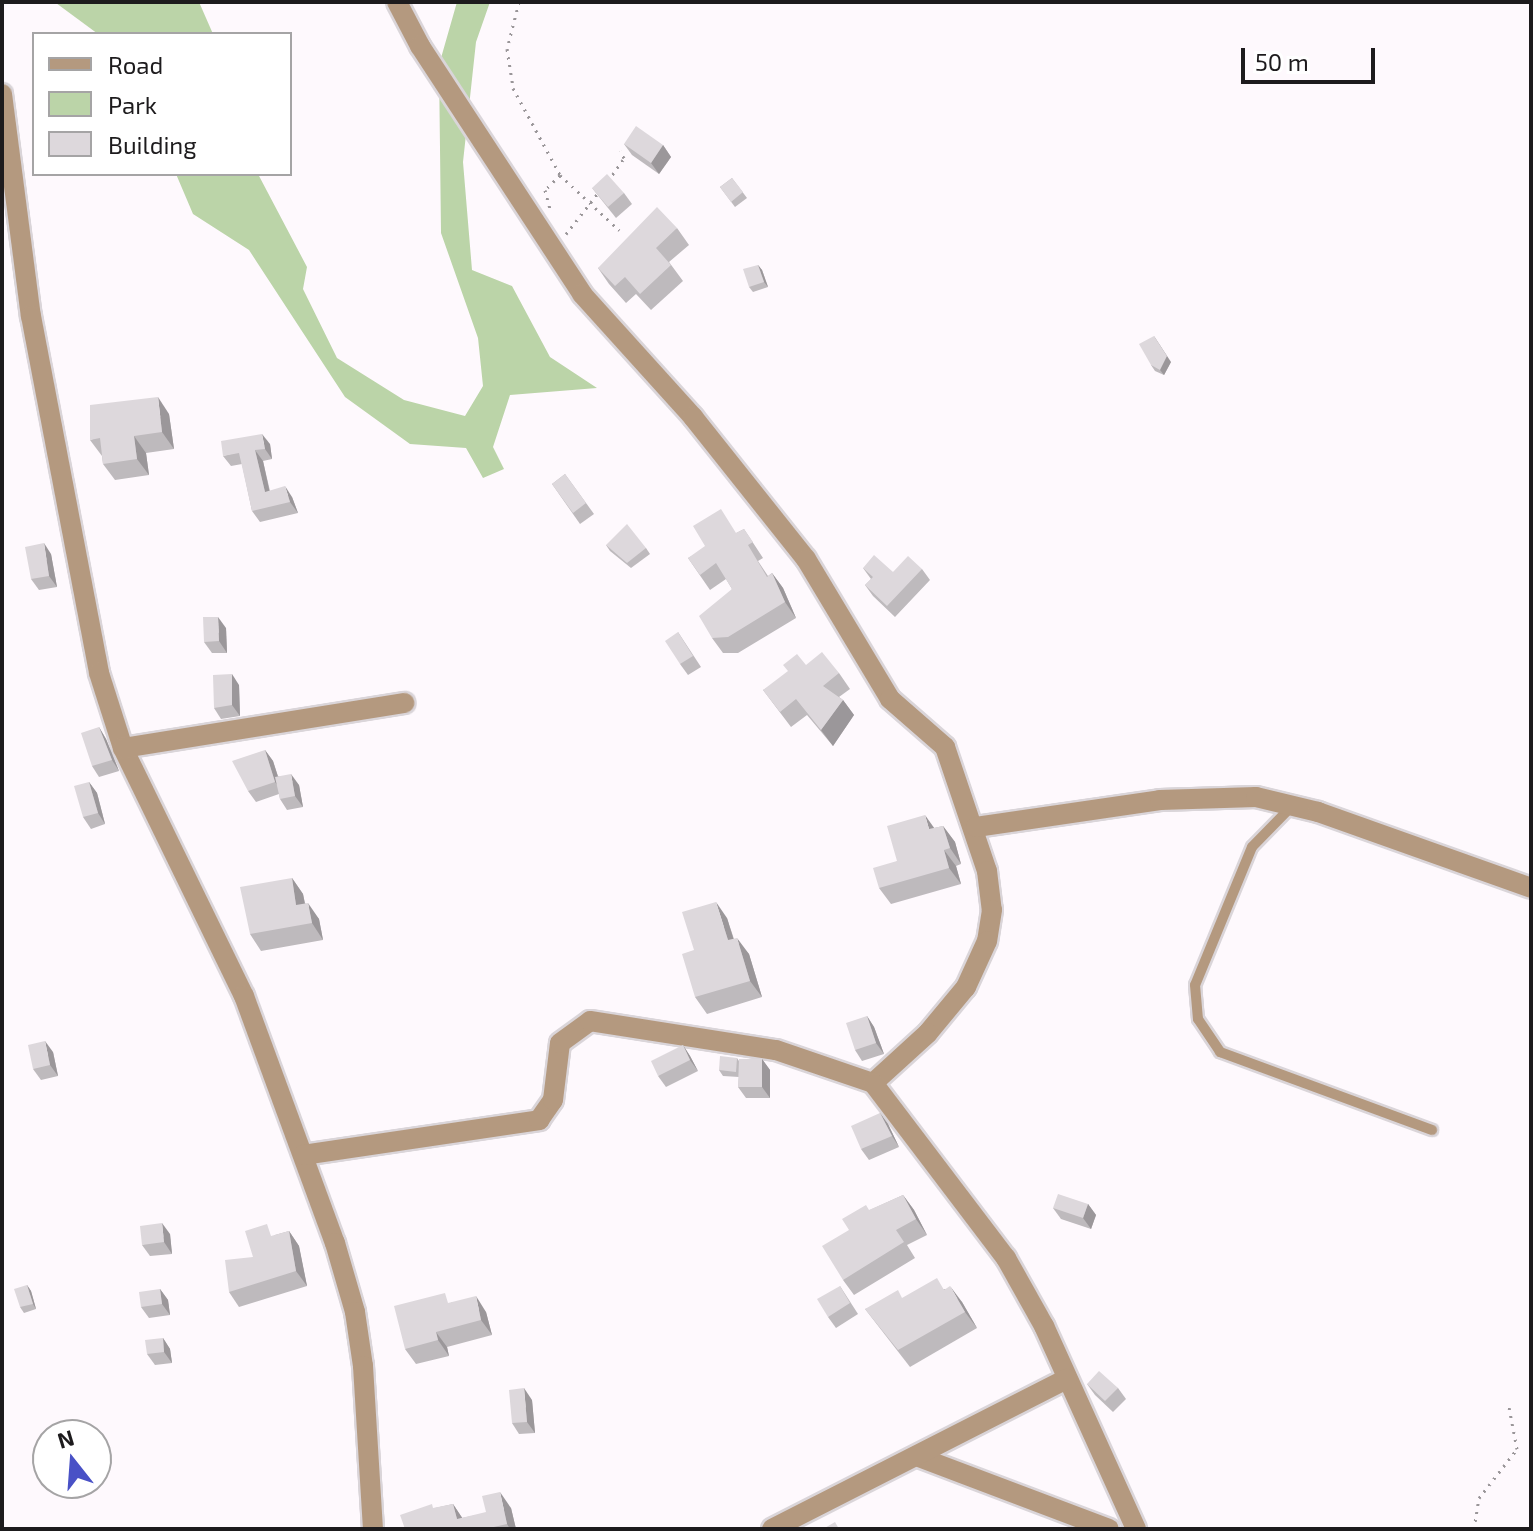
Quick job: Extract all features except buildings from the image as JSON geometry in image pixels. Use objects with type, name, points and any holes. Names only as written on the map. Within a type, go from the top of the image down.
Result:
[{"type":"street","points":[[397,2],[435,71],[582,294],[693,417],[806,559],[890,699],[945,747],[976,827],[992,910],[980,964],[928,1033],[873,1083]]},
{"type":"street","points":[[2,94],[37,347],[99,673],[123,748],[244,996],[303,1155],[355,1312],[373,1529]]},
{"type":"street","points":[[123,748],[404,703]]},
{"type":"street","points":[[976,827],[1160,800],[1256,797],[1292,806],[1531,888]]},
{"type":"street","points":[[303,1155],[539,1120],[553,1100],[560,1043],[590,1021],[776,1050],[873,1083],[1006,1258],[1067,1379],[1136,1529]]},
{"type":"street","points":[[772,1529],[1067,1379]]},
{"type":"street","points":[[916,1456],[1109,1529]]},
{"type":"lane","points":[[1292,806],[1252,847],[1195,985],[1198,1019],[1220,1052],[1432,1130]]},
{"type":"path","points":[[519,2],[507,49],[513,88],[560,175],[619,230]]},
{"type":"path","points":[[554,248],[624,158],[620,151]]},
{"type":"path","points":[[554,248],[545,190],[560,175]]},
{"type":"path","points":[[1474,1529],[1479,1498],[1517,1449],[1509,1407]]},
{"type":"green space","points":[[199,2],[212,32],[95,32],[56,3]]},
{"type":"green space","points":[[457,2],[490,2],[476,42],[463,162],[472,270],[512,286],[550,357],[597,388],[510,395],[493,447],[504,469],[483,478],[466,448],[410,444],[345,397],[249,250],[193,214],[177,176],[259,176],[307,267],[303,289],[337,358],[404,400],[465,416],[483,386],[478,338],[441,233],[439,65]]}]
